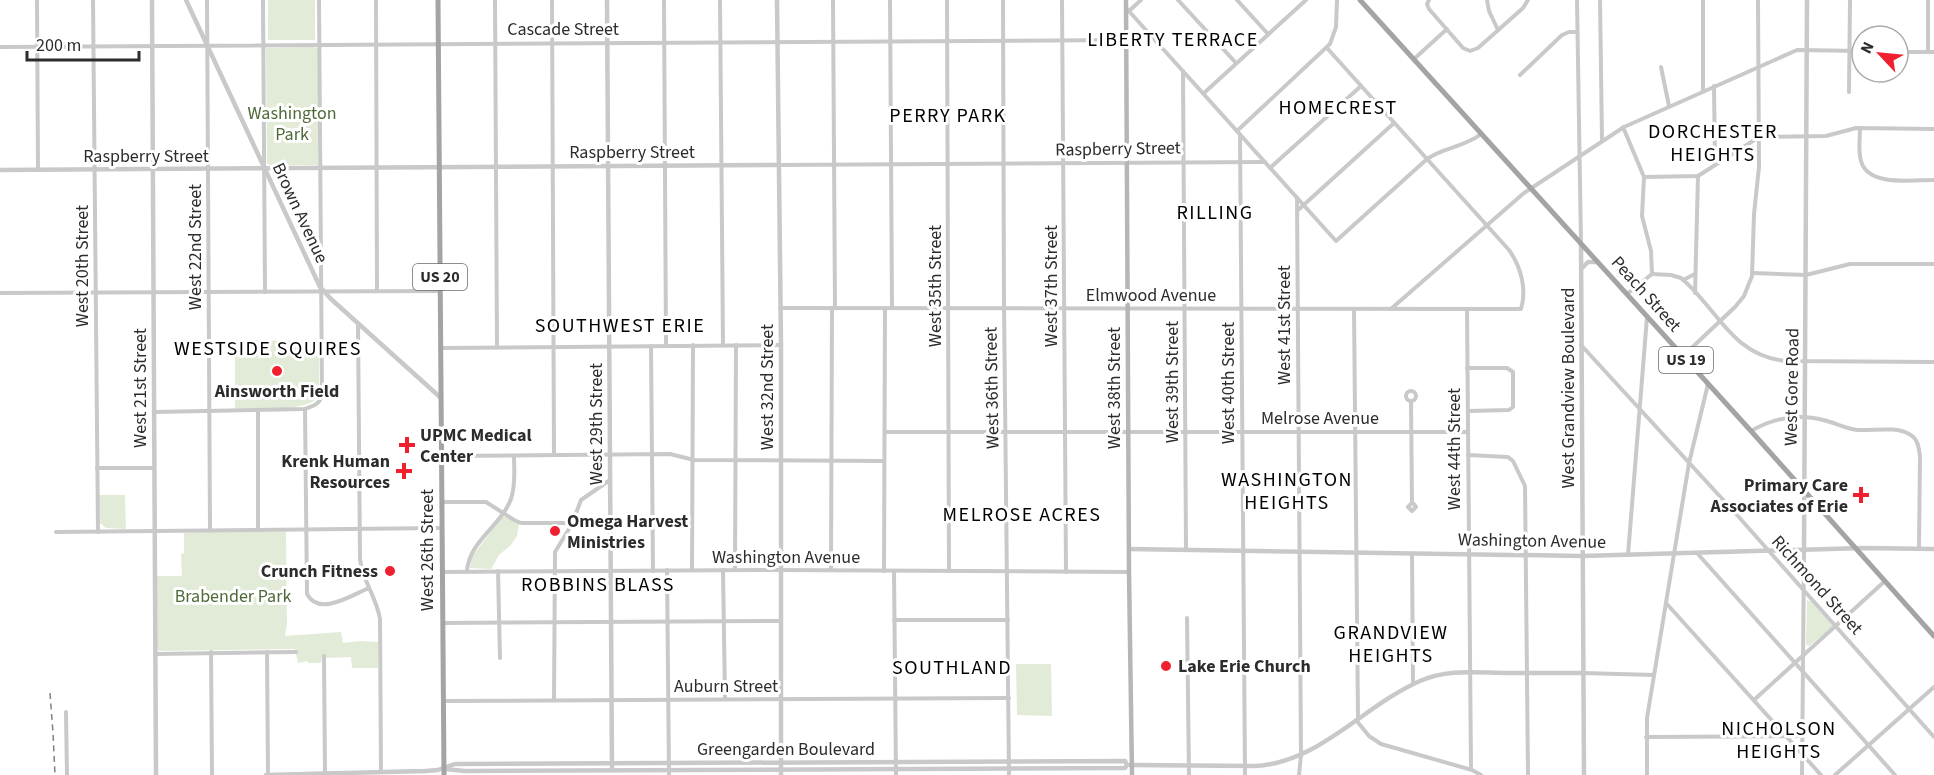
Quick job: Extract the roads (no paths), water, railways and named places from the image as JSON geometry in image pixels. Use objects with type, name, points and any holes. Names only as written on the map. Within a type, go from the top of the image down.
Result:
[{"type":"main road","name":"West 26th Street","points":[[438,0],[444,772]]},
{"type":"main road","name":"West 38th Street","points":[[1126,0],[1130,765],[1132,775]]},
{"type":"main road","name":"Peach Street","points":[[1361,1],[1934,636]]},
{"type":"street","points":[[37,0],[38,170]]},
{"type":"street","name":"West 20th Street","points":[[93,0],[98,532]]},
{"type":"street","name":"West 21st Street","points":[[152,0],[156,775]]},
{"type":"street","name":"Brown Avenue","points":[[186,0],[322,291],[441,398]]},
{"type":"street","name":"West 22nd Street","points":[[207,0],[210,530]]},
{"type":"street","points":[[263,0],[265,292]]},
{"type":"street","points":[[154,412],[305,409],[320,401],[322,395],[322,291],[319,0]]},
{"type":"street","points":[[376,0],[377,291]]},
{"type":"street","points":[[495,0],[497,348]]},
{"type":"street","points":[[552,0],[554,455]]},
{"type":"street","name":"West 29th Street","points":[[607,0],[612,773]]},
{"type":"street","points":[[664,0],[666,346]]},
{"type":"street","points":[[720,0],[723,345]]},
{"type":"street","name":"West 32nd Street","points":[[777,0],[781,345],[781,772]]},
{"type":"street","points":[[831,570],[835,165],[833,0]]},
{"type":"street","points":[[890,0],[892,308]]},
{"type":"street","name":"West 35th Street","points":[[946,0],[949,571]]},
{"type":"street","name":"West 36th Street","points":[[1003,0],[1009,775]]},
{"type":"street","name":"West 37th Street","points":[[1062,0],[1066,572]]},
{"type":"street","points":[[1141,0],[1127,10],[1336,241],[1427,159],[1439,151],[1464,144],[1481,134]]},
{"type":"street","points":[[1178,0],[1236,63]]},
{"type":"street","points":[[1237,0],[1268,34]]},
{"type":"street","points":[[1295,0],[1300,6]]},
{"type":"street","points":[[1203,93],[1306,0]]},
{"type":"street","points":[[1239,132],[1327,48],[1336,27],[1337,0]]},
{"type":"street","points":[[1487,0],[1489,11],[1498,30]]},
{"type":"street","points":[[1428,2],[1429,9],[1463,48],[1470,51],[1478,48],[1523,8],[1528,0]]},
{"type":"street","name":"West Grandview Boulevard","points":[[1577,0],[1584,775]]},
{"type":"street","points":[[1600,0],[1602,141]]},
{"type":"street","points":[[1703,0],[1703,91]]},
{"type":"street","points":[[1683,356],[1739,303],[1752,273],[1754,214],[1758,183],[1758,0]]},
{"type":"street","name":"West Gore Road","points":[[1802,775],[1807,0]]},
{"type":"street","points":[[1849,92],[1850,0]]},
{"type":"street","points":[[1928,0],[1928,52]]},
{"type":"street","points":[[1414,60],[1447,29]]},
{"type":"street","points":[[1520,75],[1562,35],[1577,32]]},
{"type":"street","name":"Cascade Street","points":[[0,47],[1126,40]]},
{"type":"street","points":[[1327,48],[1487,225]]},
{"type":"street","points":[[1391,308],[1524,193],[1623,127],[1795,51],[1849,51]]},
{"type":"street","points":[[1910,51],[1934,52]]},
{"type":"street","points":[[1661,67],[1669,106]]},
{"type":"street","name":"West 39th Street","points":[[1183,71],[1186,550]]},
{"type":"street","points":[[1270,168],[1361,86]]},
{"type":"street","points":[[1714,86],[1715,165]]},
{"type":"street","points":[[1297,211],[1394,123]]},
{"type":"street","points":[[1623,127],[1644,177],[1642,216],[1651,251],[1652,274]]},
{"type":"street","points":[[1860,128],[1860,159],[1869,173],[1883,179],[1934,180]]},
{"type":"street","points":[[1644,177],[1698,176],[1759,137],[1826,136],[1860,128],[1934,129]]},
{"type":"street","name":"West 40th Street","points":[[1239,132],[1245,775]]},
{"type":"street","name":"Raspberry Street","points":[[0,170],[1265,162]]},
{"type":"street","points":[[1695,293],[1698,176]]},
{"type":"street","name":"West 41st Street","points":[[1297,198],[1301,755],[1299,775]]},
{"type":"street","name":"Elmwood Avenue","points":[[780,308],[1521,309],[1522,279],[1519,267],[1509,250],[1487,225]]},
{"type":"street","points":[[1581,270],[1586,263],[1597,262]]},
{"type":"street","points":[[1752,273],[1806,275],[1850,264],[1934,264]]},
{"type":"street","points":[[1627,294],[1652,274],[1671,274],[1683,280],[1740,343],[1754,353],[1777,360],[1934,362]]},
{"type":"street","points":[[1683,280],[1695,274]]},
{"type":"street","points":[[0,293],[440,291]]},
{"type":"street","points":[[884,571],[885,308]]},
{"type":"street","points":[[1354,309],[1357,720],[1369,736],[1381,744],[1471,769],[1481,775]]},
{"type":"street","name":"West 44th Street","points":[[1467,309],[1471,769]]},
{"type":"street","points":[[1628,556],[1647,316]]},
{"type":"street","points":[[358,323],[360,564],[380,619],[381,773]]},
{"type":"street","points":[[692,570],[693,345]]},
{"type":"street","points":[[735,570],[736,345]]},
{"type":"street","points":[[440,348],[781,345]]},
{"type":"street","name":"Richmond Street","points":[[1581,345],[1769,551],[1934,737]]},
{"type":"street","points":[[651,346],[653,571]]},
{"type":"street","points":[[1467,368],[1507,368],[1513,372],[1512,407],[1509,410],[1468,411]]},
{"type":"street","points":[[1647,775],[1646,737],[1654,675],[1689,463],[1708,384]]},
{"type":"street","points":[[1411,401],[1412,503]]},
{"type":"street","points":[[305,409],[307,591],[312,601],[326,605],[369,588]]},
{"type":"street","points":[[258,411],[258,530]]},
{"type":"street","points":[[1751,432],[1778,418],[1805,418],[1825,420],[1857,430],[1899,431],[1909,434],[1918,443],[1920,458],[1919,548]]},
{"type":"street","name":"Melrose Avenue","points":[[885,432],[1468,432]]},
{"type":"street","points":[[442,456],[673,454],[692,460],[884,461]]},
{"type":"street","points":[[1468,455],[1506,456],[1513,460],[1526,490],[1528,775]]},
{"type":"street","points":[[467,572],[470,555],[510,501],[513,489],[514,456]]},
{"type":"street","points":[[97,468],[154,468]]},
{"type":"street","points":[[554,700],[555,558],[557,548],[573,523],[581,500],[610,479]]},
{"type":"street","points":[[442,502],[486,502],[521,523],[573,523]]},
{"type":"street","points":[[56,532],[442,528]]},
{"type":"street","name":"Washington Avenue","points":[[1129,549],[1525,556],[1628,556],[1856,548],[1934,549]]},
{"type":"street","points":[[1696,553],[1895,775]]},
{"type":"street","points":[[1412,554],[1413,684]]},
{"type":"street","points":[[667,570],[669,772]]},
{"type":"street","points":[[723,570],[725,699]]},
{"type":"street","name":"Washington Avenue","points":[[442,572],[831,570],[1129,572]]},
{"type":"street","points":[[498,571],[500,658]]},
{"type":"street","points":[[894,571],[896,775]]},
{"type":"street","points":[[1754,700],[1885,581]]},
{"type":"street","points":[[1666,603],[1821,775]]},
{"type":"street","points":[[1187,618],[1189,775]]},
{"type":"street","points":[[894,620],[1008,620]]},
{"type":"street","points":[[443,623],[780,621]]},
{"type":"street","points":[[211,652],[212,775]]},
{"type":"street","points":[[267,652],[267,775]]},
{"type":"street","points":[[155,654],[296,652]]},
{"type":"street","points":[[324,656],[325,775]]},
{"type":"street","name":"Greengarden Boulevard","points":[[267,775],[465,771],[781,772],[1274,764],[1301,755],[1413,684],[1435,675],[1470,672],[1654,675]]},
{"type":"street","points":[[1835,775],[1934,687]]},
{"type":"street","name":"Auburn Street","points":[[443,700],[1009,698]]},
{"type":"street","points":[[66,711],[67,775]]},
{"type":"street","points":[[1646,737],[1803,736]]},
{"type":"street","name":"Greengarden Boulevard","points":[[444,772],[454,764],[1125,761],[1130,765]]},
{"type":"railway","points":[[50,693],[55,775]]},
{"type":"place","name":"Ainsworth Field","points":[[277,371]]},
{"type":"place","name":"UPMC Medical Center","points":[[407,445]]},
{"type":"place","name":"Krenk Human Resources","points":[[404,471]]},
{"type":"place","name":"Primary Care Associates of Erie","points":[[1861,495]]},
{"type":"place","name":"Omega Harvest Ministries","points":[[555,531]]},
{"type":"place","name":"Crunch Fitness","points":[[390,571]]},
{"type":"place","name":"Lake Erie Church","points":[[1166,666]]},
{"type":"district","name":"LIBERTY TERRACE","points":[[1173,40]]},
{"type":"district","name":"HOMECREST","points":[[1338,108]]},
{"type":"district","name":"PERRY PARK","points":[[948,116]]},
{"type":"district","name":"DORCHESTER HEIGHTS","points":[[1713,144]]},
{"type":"district","name":"RILLING","points":[[1215,213]]},
{"type":"district","name":"SOUTHWEST ERIE","points":[[620,326]]},
{"type":"district","name":"WESTSIDE SQUIRES","points":[[268,349]]},
{"type":"district","name":"WASHINGTON HEIGHTS","points":[[1287,492]]},
{"type":"district","name":"MELROSE ACRES","points":[[1022,515]]},
{"type":"district","name":"ROBBINS BLASS","points":[[598,585]]},
{"type":"district","name":"GRANDVIEW HEIGHTS","points":[[1391,644]]},
{"type":"district","name":"SOUTHLAND","points":[[952,668]]},
{"type":"district","name":"NICHOLSON HEIGHTS","points":[[1779,740]]},
{"type":"park label","name":"Washington Park","points":[[292,123]]},
{"type":"park label","name":"Brabender Park","points":[[233,596]]}]
